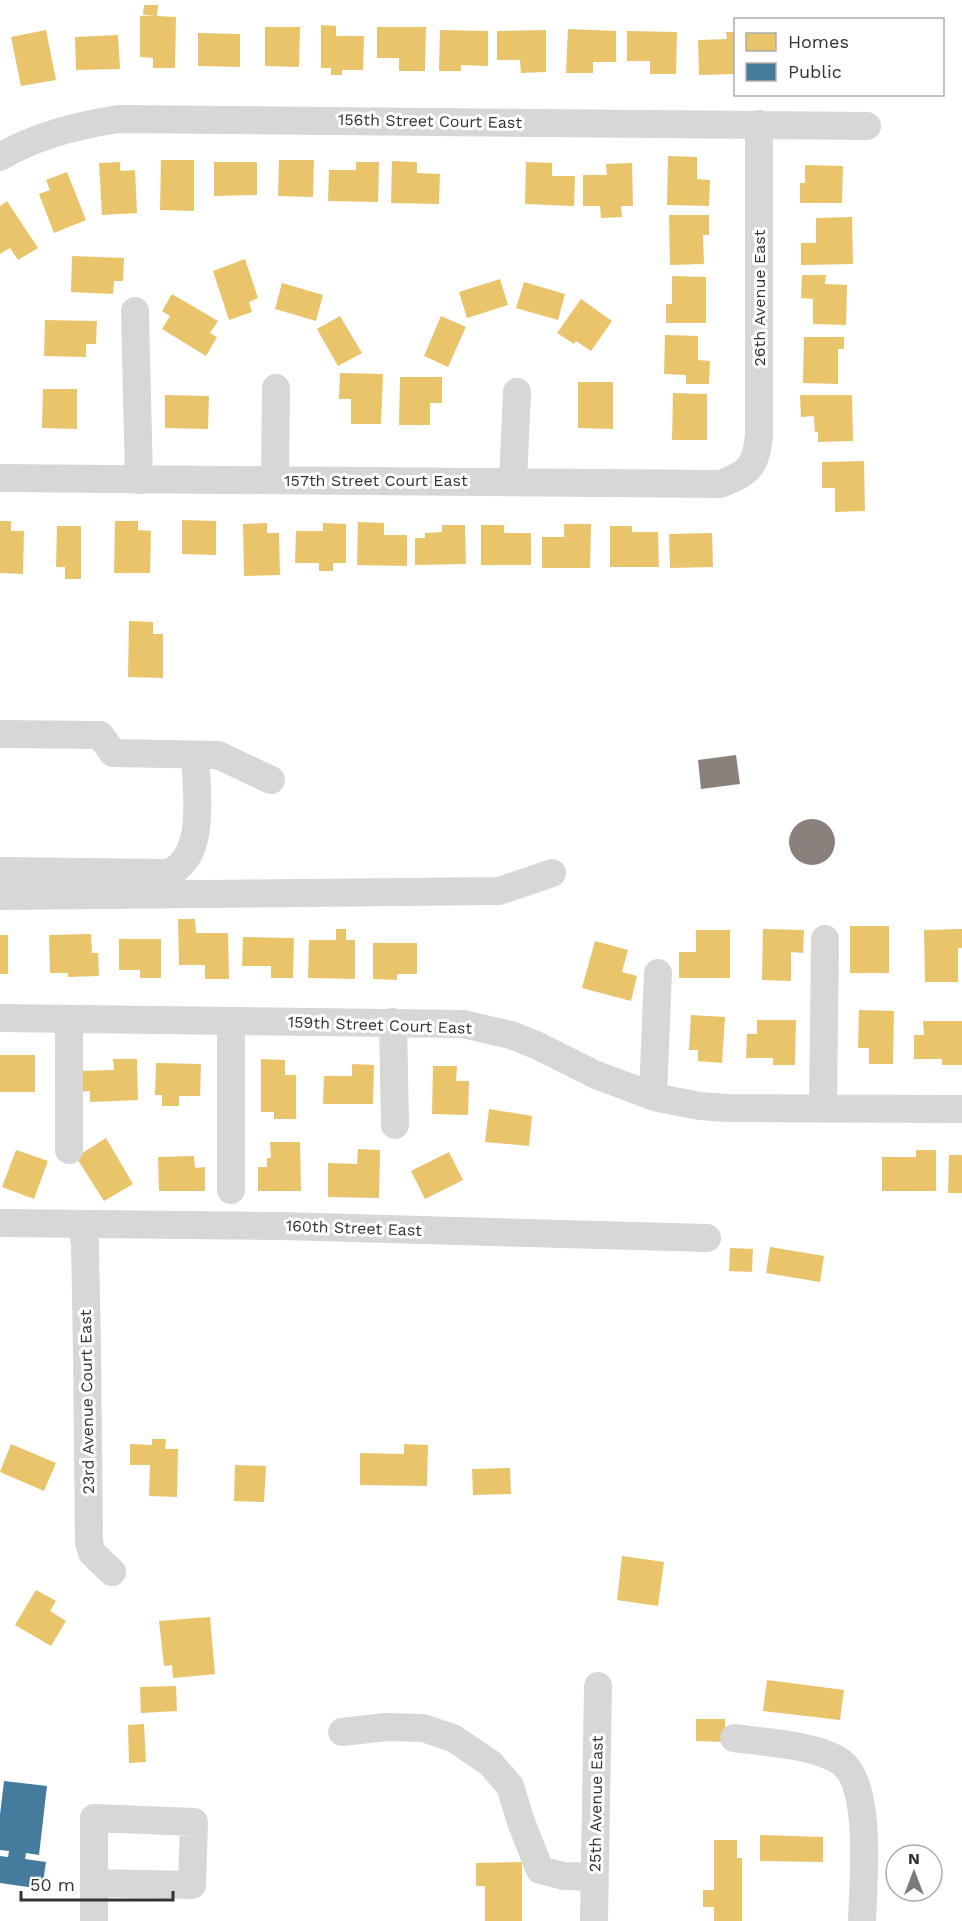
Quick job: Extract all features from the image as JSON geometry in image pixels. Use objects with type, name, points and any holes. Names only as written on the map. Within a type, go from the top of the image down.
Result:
[{"type":"street","name":"156th Street Court East","points":[[0,157],[14,148],[42,137],[82,125],[119,119],[867,126]]},
{"type":"street","name":"26th Avenue East","points":[[748,469],[758,452],[759,435],[759,124]]},
{"type":"street","points":[[135,311],[139,480]]},
{"type":"street","points":[[274,480],[276,388]]},
{"type":"street","points":[[513,481],[517,392]]},
{"type":"street","name":"157th Street Court East","points":[[0,478],[720,484],[742,475],[748,469]]},
{"type":"street","points":[[0,734],[100,735],[113,753],[218,755],[271,780]]},
{"type":"street","points":[[0,871],[168,873],[174,871],[187,859],[197,827],[195,755]]},
{"type":"street","points":[[0,896],[499,891],[552,873]]},
{"type":"street","points":[[824,1108],[825,939]]},
{"type":"street","points":[[653,1096],[658,973]]},
{"type":"street","name":"159th Street Court East","points":[[0,1018],[463,1024],[512,1035],[596,1075],[653,1096],[700,1106],[962,1110]]},
{"type":"street","points":[[69,1019],[69,1150]]},
{"type":"street","points":[[231,1021],[231,1190]]},
{"type":"street","points":[[393,1022],[395,1125]]},
{"type":"street","name":"160th Street East","points":[[0,1223],[291,1226],[707,1238]]},
{"type":"street","name":"23rd Avenue Court East","points":[[82,1224],[85,1244],[89,1543],[92,1553],[112,1572]]},
{"type":"street","name":"25th Avenue East","points":[[594,1921],[598,1686]]},
{"type":"street","points":[[342,1732],[386,1727],[423,1728],[453,1738],[490,1763],[510,1786],[540,1870],[564,1876],[594,1877]]},
{"type":"street","points":[[734,1738],[815,1751],[835,1759],[850,1771],[855,1781],[864,1822],[862,1921]]},
{"type":"street","points":[[94,1883],[94,1921]]},
{"type":"building: Homes","points":[[144,5],[158,5],[157,16],[176,17],[175,68],[153,68],[153,58],[140,57],[140,16],[155,16],[143,15]]},
{"type":"building: Homes","points":[[321,25],[336,26],[336,36],[364,36],[363,70],[342,70],[342,75],[331,75],[331,68],[321,68]]},
{"type":"building: Homes","points":[[265,27],[300,27],[299,67],[265,66]]},
{"type":"building: Homes","points":[[377,27],[426,27],[425,71],[399,71],[399,58],[377,58]]},
{"type":"building: Homes","points":[[568,29],[616,31],[616,62],[593,62],[593,73],[566,73]]},
{"type":"building: Homes","points":[[46,30],[56,80],[21,86],[11,37]]},
{"type":"building: Homes","points":[[440,30],[488,31],[488,66],[461,65],[461,71],[439,71]]},
{"type":"building: Homes","points":[[546,30],[546,72],[521,73],[520,60],[497,60],[497,31]]},
{"type":"building: Homes","points":[[627,31],[677,32],[676,74],[650,74],[650,61],[627,61]]},
{"type":"building: Homes","points":[[726,32],[734,32],[734,74],[699,75],[698,40],[727,39]]},
{"type":"building: Homes","points":[[198,33],[240,34],[240,67],[198,66]]},
{"type":"building: Homes","points":[[118,35],[120,69],[76,70],[75,37]]},
{"type":"building: Homes","points":[[668,156],[697,157],[697,179],[710,180],[709,206],[667,205]]},
{"type":"building: Homes","points":[[161,160],[194,160],[194,211],[160,210]]},
{"type":"building: Homes","points":[[279,160],[314,160],[313,197],[278,196]]},
{"type":"building: Homes","points":[[392,161],[417,162],[417,173],[440,174],[439,204],[391,203]]},
{"type":"building: Homes","points":[[120,162],[120,171],[135,170],[137,213],[102,215],[99,163]]},
{"type":"building: Homes","points":[[214,162],[257,162],[257,195],[214,196]]},
{"type":"building: Homes","points":[[356,162],[379,162],[378,202],[328,201],[329,170],[356,170]]},
{"type":"building: Homes","points":[[526,162],[552,163],[552,176],[575,176],[574,206],[525,204]]},
{"type":"building: Homes","points":[[632,163],[633,206],[621,206],[622,217],[601,218],[600,206],[583,206],[583,175],[607,175],[606,164]]},
{"type":"building: Homes","points":[[805,165],[843,166],[842,203],[800,203],[800,183],[805,183]]},
{"type":"building: Homes","points":[[67,172],[86,220],[54,233],[39,194],[50,190],[46,180]]},
{"type":"building: Homes","points":[[7,201],[38,248],[18,260],[10,248],[0,254],[0,206]]},
{"type":"building: Homes","points":[[669,215],[709,215],[709,235],[703,235],[704,264],[670,265]]},
{"type":"building: Homes","points":[[852,217],[853,264],[801,265],[801,243],[816,243],[816,218]]},
{"type":"building: Homes","points":[[72,256],[124,258],[123,281],[114,281],[113,294],[71,292]]},
{"type":"building: Homes","points":[[245,259],[258,298],[249,302],[252,312],[229,320],[213,271]]},
{"type":"building: Homes","points":[[802,275],[826,275],[825,284],[847,285],[846,325],[813,324],[813,299],[801,298]]},
{"type":"building: Homes","points":[[672,276],[706,277],[706,323],[666,323],[666,304],[672,304]]},
{"type":"building: Homes","points":[[500,279],[508,305],[467,318],[459,292]]},
{"type":"building: Homes","points":[[524,282],[565,294],[558,320],[516,308]]},
{"type":"building: Homes","points":[[282,283],[323,295],[316,321],[275,309]]},
{"type":"building: Homes","points":[[172,294],[218,321],[210,333],[217,337],[206,356],[162,329],[170,316],[162,311]]},
{"type":"building: Homes","points":[[581,299],[612,321],[591,351],[576,341],[574,344],[557,333]]},
{"type":"building: Homes","points":[[340,316],[362,353],[338,366],[317,329]]},
{"type":"building: Homes","points":[[441,316],[466,327],[448,367],[424,356]]},
{"type":"building: Homes","points":[[45,320],[97,321],[96,344],[86,344],[86,357],[44,356]]},
{"type":"building: Homes","points":[[665,335],[698,336],[698,360],[710,361],[709,384],[686,384],[686,375],[664,374]]},
{"type":"building: Homes","points":[[804,337],[844,337],[844,349],[838,349],[838,384],[803,383]]},
{"type":"building: Homes","points":[[340,373],[383,374],[381,424],[351,424],[351,399],[339,399]]},
{"type":"building: Homes","points":[[400,377],[442,377],[442,403],[430,403],[430,425],[399,425]]},
{"type":"building: Homes","points":[[578,382],[613,382],[613,429],[578,428]]},
{"type":"building: Homes","points":[[43,389],[77,389],[77,429],[42,428]]},
{"type":"building: Homes","points":[[673,393],[707,394],[707,440],[672,440]]},
{"type":"building: Homes","points":[[165,395],[209,396],[208,429],[165,428]]},
{"type":"building: Homes","points":[[800,395],[852,395],[853,441],[818,442],[814,416],[801,417]]},
{"type":"building: Homes","points":[[864,461],[865,511],[835,512],[835,488],[822,488],[822,462]]},
{"type":"building: Homes","points":[[182,520],[216,521],[216,555],[182,554]]},
{"type":"building: Homes","points":[[0,521],[11,521],[11,531],[24,531],[23,574],[0,573]]},
{"type":"building: Homes","points":[[115,521],[138,521],[138,530],[151,531],[150,573],[114,573]]},
{"type":"building: Homes","points":[[358,522],[384,523],[384,535],[407,535],[407,566],[357,565]]},
{"type":"building: Homes","points":[[267,523],[267,533],[279,533],[280,575],[244,576],[243,524]]},
{"type":"building: Homes","points":[[323,523],[346,524],[346,563],[333,563],[333,571],[319,571],[319,563],[295,563],[296,531],[323,531]]},
{"type":"building: Homes","points":[[564,524],[591,524],[590,568],[542,568],[542,537],[564,537]]},
{"type":"building: Homes","points":[[442,525],[465,525],[466,564],[415,565],[415,538],[425,538],[425,533],[442,532]]},
{"type":"building: Homes","points":[[481,525],[504,525],[504,533],[531,533],[531,565],[481,565]]},
{"type":"building: Homes","points":[[57,526],[81,526],[81,579],[65,579],[65,567],[56,567]]},
{"type":"building: Homes","points":[[610,526],[632,526],[632,532],[658,532],[659,567],[610,567]]},
{"type":"building: Homes","points":[[712,533],[713,567],[670,568],[669,534]]},
{"type":"building: Homes","points":[[129,621],[153,622],[153,634],[163,634],[163,678],[128,677]]},
{"type":"building: Homes","points":[[178,919],[195,919],[196,933],[228,933],[229,979],[205,979],[205,965],[179,965]]},
{"type":"building: Homes","points":[[850,926],[889,926],[889,973],[850,973]]},
{"type":"building: Homes","points":[[336,929],[346,929],[346,940],[355,940],[355,979],[308,978],[309,940],[336,940]]},
{"type":"building: Homes","points":[[763,929],[804,930],[803,953],[791,952],[791,981],[762,980]]},
{"type":"building: Homes","points":[[962,929],[962,948],[958,948],[958,982],[925,982],[924,930]]},
{"type":"building: Homes","points":[[696,930],[730,930],[730,978],[679,978],[679,952],[696,952]]},
{"type":"building: Homes","points":[[91,934],[92,953],[98,953],[99,976],[68,977],[68,973],[50,973],[49,935]]},
{"type":"building: Homes","points":[[0,935],[8,935],[8,974],[0,974]]},
{"type":"building: Homes","points":[[243,937],[294,938],[293,978],[271,978],[271,966],[242,966]]},
{"type":"building: Homes","points":[[119,939],[161,939],[161,978],[140,978],[140,970],[119,970]]},
{"type":"building: Homes","points":[[595,941],[628,950],[622,972],[637,976],[631,1001],[582,988]]},
{"type":"building: Homes","points":[[373,943],[417,943],[417,974],[397,974],[397,980],[373,979]]},
{"type":"building: Homes","points":[[859,1010],[894,1011],[893,1064],[869,1064],[869,1048],[858,1048]]},
{"type":"building: Homes","points":[[691,1015],[725,1017],[722,1063],[698,1061],[698,1050],[689,1050]]},
{"type":"building: Homes","points":[[757,1020],[796,1020],[795,1065],[773,1065],[773,1058],[746,1058],[747,1034],[757,1034]]},
{"type":"building: Homes","points":[[923,1021],[962,1021],[962,1065],[942,1065],[942,1059],[914,1059],[914,1035],[924,1035]]},
{"type":"building: Homes","points":[[0,1055],[35,1055],[35,1092],[0,1092]]},
{"type":"building: Homes","points":[[113,1059],[137,1059],[138,1100],[90,1102],[90,1091],[79,1092],[78,1071],[114,1070]]},
{"type":"building: Homes","points":[[261,1059],[285,1060],[285,1075],[296,1075],[296,1119],[274,1119],[274,1112],[261,1112]]},
{"type":"building: Homes","points":[[156,1063],[201,1064],[200,1096],[179,1096],[179,1106],[162,1106],[162,1095],[155,1095]]},
{"type":"building: Homes","points":[[352,1064],[374,1065],[373,1104],[323,1104],[324,1076],[352,1076]]},
{"type":"building: Homes","points":[[433,1066],[457,1066],[456,1081],[469,1081],[468,1115],[432,1114]]},
{"type":"building: Homes","points":[[489,1109],[532,1116],[529,1146],[485,1142]]},
{"type":"building: Homes","points":[[106,1138],[133,1184],[104,1201],[76,1157]]},
{"type":"building: Homes","points":[[270,1142],[300,1142],[301,1191],[258,1191],[258,1167],[267,1167],[267,1158],[271,1158]]},
{"type":"building: Homes","points":[[358,1149],[380,1150],[379,1198],[328,1197],[328,1163],[357,1164]]},
{"type":"building: Homes","points":[[16,1150],[48,1161],[34,1199],[2,1187]]},
{"type":"building: Homes","points":[[916,1150],[936,1150],[936,1191],[882,1191],[882,1157],[916,1157]]},
{"type":"building: Homes","points":[[449,1152],[463,1180],[425,1199],[411,1171]]},
{"type":"building: Homes","points":[[949,1155],[962,1155],[962,1193],[948,1193]]},
{"type":"building: Homes","points":[[194,1156],[195,1168],[205,1167],[205,1191],[159,1191],[158,1157]]},
{"type":"building: Homes","points":[[770,1247],[824,1256],[820,1282],[766,1273]]},
{"type":"building: Homes","points":[[730,1248],[753,1249],[752,1272],[729,1271]]},
{"type":"building: Homes","points":[[152,1439],[166,1439],[165,1449],[178,1449],[177,1497],[149,1496],[150,1465],[130,1465],[130,1444],[152,1445]]},
{"type":"building: Homes","points":[[11,1444],[56,1463],[44,1491],[0,1472]]},
{"type":"building: Homes","points":[[404,1444],[428,1445],[427,1486],[360,1485],[360,1453],[404,1454]]},
{"type":"building: Homes","points":[[235,1465],[266,1466],[264,1502],[234,1501]]},
{"type":"building: Homes","points":[[510,1468],[511,1494],[473,1495],[472,1469]]},
{"type":"building: Homes","points":[[622,1556],[664,1562],[658,1606],[617,1600]]},
{"type":"building: Homes","points":[[36,1590],[56,1601],[50,1611],[66,1621],[51,1646],[15,1625]]},
{"type":"building: Homes","points":[[210,1617],[215,1674],[173,1678],[172,1665],[164,1666],[159,1621]]},
{"type":"building: Homes","points":[[767,1680],[844,1690],[840,1720],[763,1711]]},
{"type":"building: Homes","points":[[176,1686],[177,1711],[141,1713],[140,1687]]},
{"type":"building: Homes","points":[[696,1719],[725,1719],[725,1742],[696,1741]]},
{"type":"building: Homes","points":[[144,1724],[146,1762],[129,1763],[128,1725]]},
{"type":"building: Homes","points":[[760,1835],[823,1837],[823,1862],[760,1861]]},
{"type":"building: Homes","points":[[714,1840],[737,1840],[737,1858],[742,1858],[742,1921],[714,1921],[714,1907],[703,1907],[703,1890],[714,1890]]},
{"type":"building: Homes","points":[[522,1862],[522,1921],[485,1921],[485,1886],[476,1886],[476,1863]]},
{"type":"building: Public","points":[[4,1781],[47,1786],[39,1855],[26,1853],[25,1859],[46,1862],[42,1889],[0,1883],[0,1856],[8,1857],[9,1851],[0,1850],[0,1815]]},
{"type":"building: Industry","points":[[736,755],[740,784],[701,789],[698,760]]},
{"type":"building: Industry","points":[[812,819],[828,826],[835,842],[828,858],[812,865],[796,858],[789,842],[796,826]]}]
